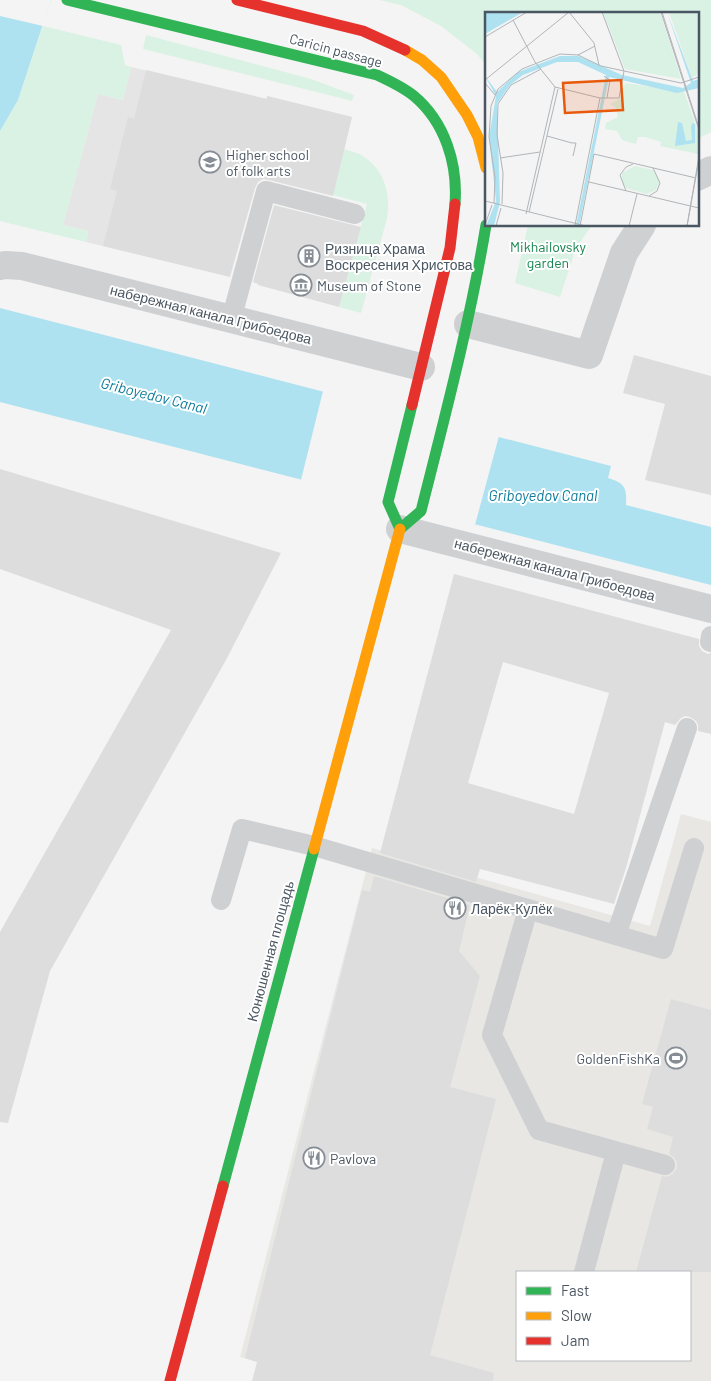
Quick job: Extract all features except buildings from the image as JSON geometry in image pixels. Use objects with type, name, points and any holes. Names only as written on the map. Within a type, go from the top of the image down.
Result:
[{"type":"main road","name":"Caricin passage","points":[[67,0],[377,74],[396,84],[426,107],[440,130],[449,151],[456,177],[455,215],[450,248],[388,502],[400,529]]},
{"type":"main road","name":"Caricin passage","points":[[237,0],[363,31],[400,47],[422,60],[441,77],[467,115],[478,137],[485,164]]},
{"type":"main road","points":[[400,529],[421,511],[468,324],[486,226]]},
{"type":"main road","name":"Конюшенная площадь","points":[[170,1381],[400,529]]},
{"type":"street","points":[[698,176],[711,170]]},
{"type":"street","points":[[468,324],[589,355],[624,253],[641,226]]},
{"type":"street","name":"набережная канала Грибоедова","points":[[0,266],[22,266],[421,367]]},
{"type":"street","name":"набережная канала Грибоедова","points":[[400,529],[711,609]]},
{"type":"lane","points":[[231,320],[266,191],[355,214]]},
{"type":"lane","points":[[616,935],[687,728]]},
{"type":"lane","points":[[221,900],[242,830],[314,846],[664,949],[694,848]]},
{"type":"lane","points":[[528,909],[492,1035],[539,1130],[665,1165]]},
{"type":"lane","points":[[584,1271],[616,1152]]},
{"type":"shaded area","name":"Higher school of folk arts","points":[[131,67],[266,99],[267,96],[352,117],[333,195],[249,175],[224,275],[86,242],[88,231],[63,225],[98,94],[123,100]]},
{"type":"shaded area","points":[[681,814],[711,822],[711,1381],[338,1381],[240,1357],[372,848],[650,926]]},
{"type":"green space","points":[[379,0],[711,0],[711,132],[698,138],[698,12],[485,12],[485,64],[477,54],[441,26],[401,5]]},
{"type":"green space","points":[[43,26],[121,45],[125,65],[131,67],[123,100],[98,94],[63,225],[88,231],[86,242],[0,221],[0,131],[18,100]]},
{"type":"green space","points":[[146,35],[311,79],[354,95],[352,101],[143,49]]},
{"type":"green space","points":[[344,149],[368,159],[380,173],[388,199],[387,218],[361,313],[339,307],[367,204],[333,195]]},
{"type":"green space","name":"Mikhailovsky garden","points":[[528,226],[591,226],[576,248],[560,297],[515,283]]},
{"type":"water","points":[[0,0],[51,0],[18,100],[0,131]]},
{"type":"water","name":"Griboyedov Canal","points":[[0,308],[611,466],[608,478],[624,487],[626,505],[711,527],[711,585],[0,402]]},
{"type":"pier","points":[[0,0],[51,0],[43,26],[0,16]]},
{"type":"pier","points":[[323,391],[499,436],[475,525],[301,480]]},
{"type":"traffic: fast","points":[[67,0],[377,75],[396,84],[425,106],[441,131],[452,159],[455,204]]},
{"type":"traffic: fast","points":[[400,529],[421,511],[465,333],[486,226]]},
{"type":"traffic: fast","points":[[400,529],[388,502],[412,405]]},
{"type":"traffic: fast","points":[[223,1186],[314,849]]},
{"type":"traffic: slow","points":[[405,50],[422,60],[441,77],[467,115],[478,137],[485,164]]},
{"type":"traffic: slow","points":[[314,849],[400,529]]},
{"type":"traffic: jam","points":[[237,0],[363,31],[405,50]]},
{"type":"traffic: jam","points":[[412,405],[450,248],[455,204]]},
{"type":"traffic: jam","points":[[170,1381],[223,1186]]},
{"type":"place","name":"Higher school of folk arts","points":[[210,162]]},
{"type":"place","name":"Ризница Храма Воскресения Христова","points":[[309,256]]},
{"type":"place","name":"Museum of Stone","points":[[301,285]]},
{"type":"place","name":"Ларёк-Кулёк","points":[[455,908]]},
{"type":"place","name":"GoldenFishKa","points":[[676,1058]]},
{"type":"place","name":"Pavlova","points":[[314,1158]]}]
